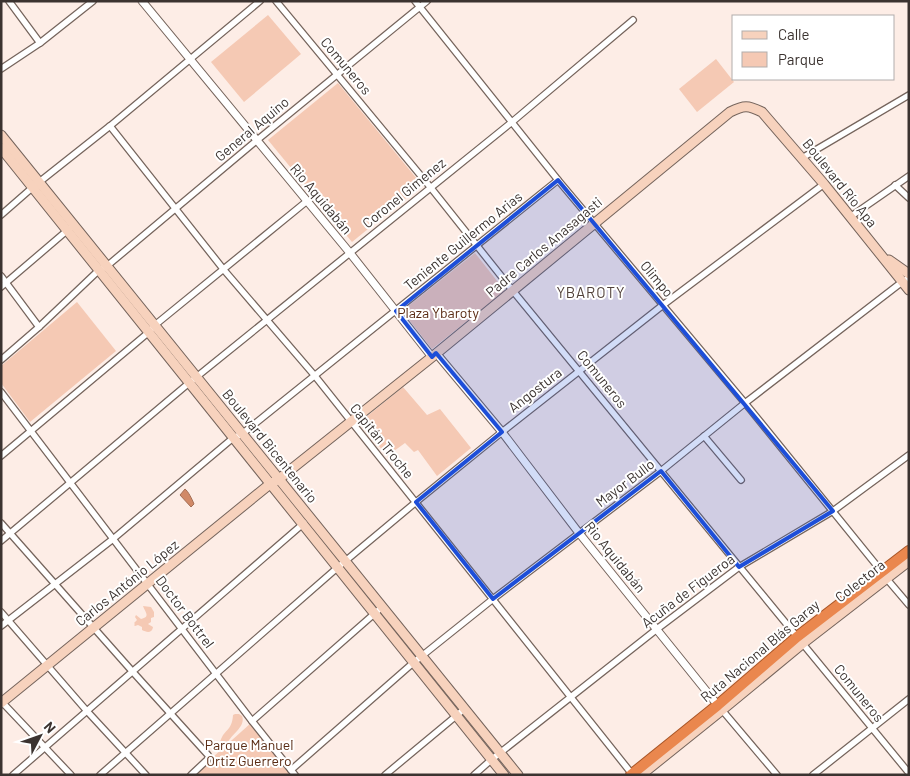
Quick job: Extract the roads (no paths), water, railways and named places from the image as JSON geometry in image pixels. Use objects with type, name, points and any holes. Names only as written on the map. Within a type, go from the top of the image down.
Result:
[{"type":"highway","name":"Ruta Nacional Blás Garay","points":[[634,774],[720,708],[799,640],[884,575],[909,551]]},
{"type":"main road","name":"Boulevard Río Apa","points":[[741,107],[751,106],[762,112],[879,252],[905,280],[909,290]]},
{"type":"main road","name":"Padre Carlos Anasagasti","points":[[270,484],[279,479],[434,355],[730,112],[741,107]]},
{"type":"main road","name":"Boulevard Bicentenario","points":[[2,141],[193,380],[242,434],[518,775]]},
{"type":"main road","points":[[879,252],[909,274]]},
{"type":"main road","name":"Boulevard Bicentenario","points":[[193,380],[234,438],[270,484],[504,775]]},
{"type":"main road","name":"Carlos António López","points":[[2,702],[270,484]]},
{"type":"main road","name":"Colectora","points":[[884,575],[909,560]]},
{"type":"street","points":[[9,1],[40,43]]},
{"type":"street","points":[[1,69],[40,43],[92,1]]},
{"type":"street","name":"Rio Aquidabán","points":[[142,1],[396,311],[502,432],[720,708],[777,775]]},
{"type":"street","points":[[1,215],[260,1]]},
{"type":"street","name":"Comuneros","points":[[276,1],[909,773]]},
{"type":"street","name":"Olimpo","points":[[416,1],[558,180],[745,403],[909,605]]},
{"type":"street","name":"General Aquino","points":[[1,360],[103,268],[427,1]]},
{"type":"street","name":"Coronel Gimenez","points":[[1,540],[193,380],[512,122],[633,20]]},
{"type":"street","points":[[802,158],[909,95]]},
{"type":"street","name":"Capitán Troche","points":[[110,126],[224,270],[314,376],[634,774]]},
{"type":"street","points":[[850,217],[909,176]]},
{"type":"street","name":"Teniente Guillermo Arias","points":[[1,626],[113,539],[234,438],[242,434],[558,180]]},
{"type":"street","name":"Angostura","points":[[100,775],[337,568],[416,502],[663,305],[824,184]]},
{"type":"street","points":[[895,185],[909,198]]},
{"type":"street","points":[[1,456],[307,201]]},
{"type":"street","points":[[4,285],[71,227]]},
{"type":"street","points":[[1,276],[4,285],[39,327]]},
{"type":"street","name":"Mayor Bullo","points":[[293,772],[413,663],[905,280]]},
{"type":"street","name":"Doctor Bottrel","points":[[1,392],[293,772]]},
{"type":"street","points":[[704,436],[741,480]]},
{"type":"street","name":"Acuña de Figueroa","points":[[474,775],[657,629],[739,567],[833,511],[909,455]]},
{"type":"street","points":[[13,775],[310,518]]},
{"type":"street","points":[[1,524],[208,757],[190,775]]},
{"type":"street","points":[[252,721],[382,607]]},
{"type":"street","points":[[1,612],[86,710],[146,775]]},
{"type":"street","points":[[813,775],[909,699]]},
{"type":"street","points":[[2,702],[71,775]]},
{"type":"street","points":[[385,775],[464,709]]},
{"type":"district","name":"YBAROTY","points":[[591,293]]},
{"type":"park label","name":"Plaza Ybaroty","points":[[438,313]]},
{"type":"park label","name":"Parque Manuel Ortiz Guerrero","points":[[249,754]]}]
